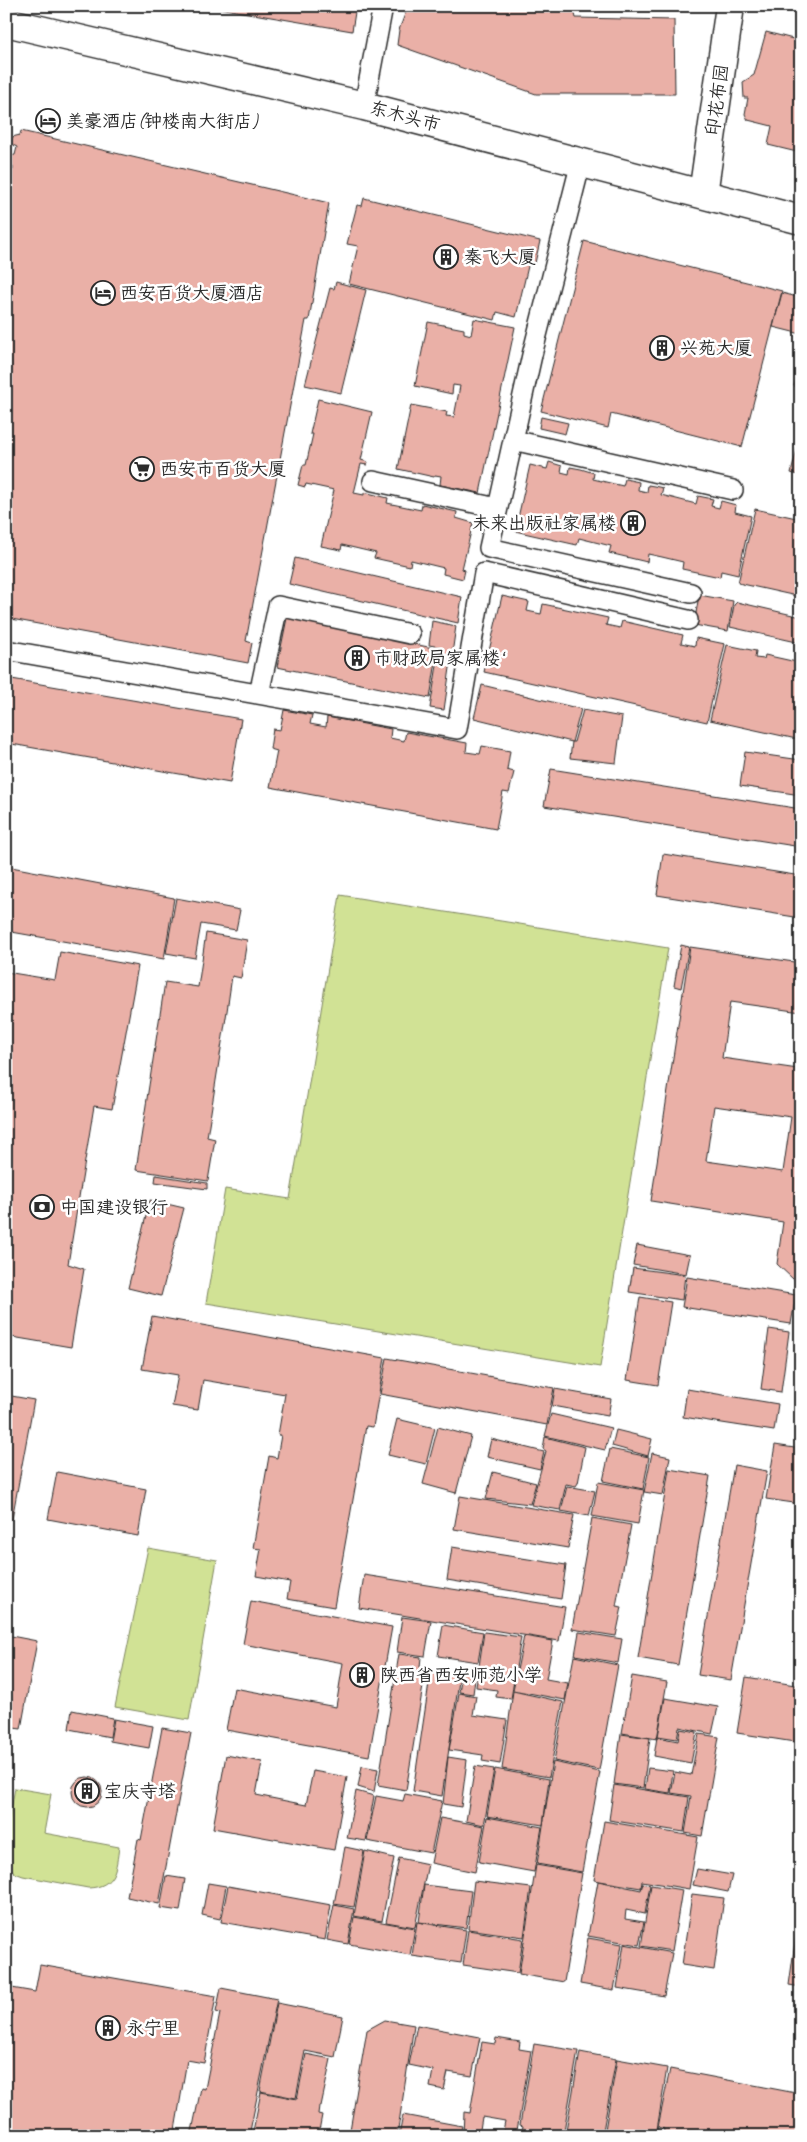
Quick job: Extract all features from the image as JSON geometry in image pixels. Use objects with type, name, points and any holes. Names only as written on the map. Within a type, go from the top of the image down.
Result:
[{"type":"street","name":"印花布园","points":[[703,194],[730,6]]},
{"type":"street","name":"东木头市","points":[[6,22],[364,106],[801,220]]},
{"type":"lane","points":[[364,106],[383,6]]},
{"type":"lane","points":[[581,162],[532,356],[489,548],[691,593]]},
{"type":"lane","points":[[513,440],[734,490]]},
{"type":"lane","points":[[373,480],[498,508]]},
{"type":"lane","points":[[6,650],[457,729],[484,573],[688,620]]},
{"type":"lane","points":[[259,694],[278,606],[410,634]]},
{"type":"green space","points":[[340,895],[668,948],[600,1367],[206,1303],[225,1189],[290,1199]]},
{"type":"green space","points":[[148,1548],[217,1560],[189,1720],[115,1707]]},
{"type":"green space","points":[[15,1788],[51,1794],[44,1833],[119,1847],[115,1869],[109,1880],[97,1887],[88,1888],[15,1873],[6,1863],[6,1835]]},
{"type":"building","points":[[207,6],[356,6],[352,31]]},
{"type":"building","points":[[408,6],[573,6],[576,18],[674,20],[675,94],[536,94],[397,45],[399,30]]},
{"type":"building","points":[[766,32],[801,41],[801,153],[768,145],[772,126],[748,120],[745,114],[748,98],[744,98],[743,82],[754,75]]},
{"type":"building","name":"西安市百货大厦","points":[[21,131],[329,203],[309,320],[306,320],[246,641],[252,643],[248,663],[6,618],[6,168],[13,170],[13,166],[9,166],[7,160],[10,156],[15,155],[17,147],[11,144],[12,137],[20,135]]},
{"type":"building","name":"秦飞大厦","points":[[364,198],[540,241],[535,263],[529,262],[516,317],[497,312],[495,320],[349,284],[358,246],[347,244],[357,205],[362,206]]},
{"type":"building","name":"兴苑大厦","points":[[584,241],[782,291],[742,447],[611,414],[608,428],[541,411]]},
{"type":"building","points":[[336,282],[366,290],[341,393],[305,385],[330,288],[334,289]]},
{"type":"building","points":[[782,293],[801,298],[801,334],[773,327]]},
{"type":"building","points":[[474,319],[515,327],[480,493],[440,485],[441,476],[435,475],[434,477],[398,469],[411,405],[447,412],[446,416],[454,417],[460,386],[453,385],[452,394],[415,386],[428,322],[464,329],[464,333],[471,335]]},
{"type":"building","points":[[801,361],[801,387],[794,386]]},
{"type":"building","points":[[318,399],[372,412],[361,460],[368,462],[367,465],[361,464],[354,493],[364,495],[364,492],[388,498],[387,503],[421,510],[422,504],[457,512],[456,518],[473,523],[462,569],[465,570],[463,579],[443,574],[444,568],[411,560],[410,566],[374,558],[376,553],[342,545],[341,550],[321,546],[334,490],[306,484],[305,487],[298,485],[303,465],[306,465],[313,434],[310,434]]},
{"type":"building","points":[[541,417],[568,423],[565,434],[539,428]]},
{"type":"building","points":[[801,434],[801,476],[791,473]]},
{"type":"building","name":"未来出版社家属楼","points":[[549,462],[562,466],[561,472],[569,474],[570,467],[581,469],[594,473],[593,479],[623,486],[625,479],[639,482],[638,490],[647,492],[648,485],[663,488],[661,495],[696,504],[698,496],[713,499],[711,506],[719,508],[721,501],[736,505],[735,512],[751,516],[738,575],[721,571],[720,577],[682,569],[683,562],[648,554],[647,562],[609,553],[611,546],[579,538],[577,545],[515,531],[530,465],[547,469]]},
{"type":"building","points":[[755,509],[801,519],[801,597],[738,583]]},
{"type":"building","points":[[295,558],[462,597],[458,623],[289,584]]},
{"type":"building","points":[[699,595],[733,601],[728,631],[694,625]]},
{"type":"building","points":[[502,596],[529,602],[527,611],[541,614],[543,604],[608,618],[606,625],[620,628],[622,621],[683,635],[681,643],[695,646],[696,638],[725,644],[707,722],[484,672]]},
{"type":"building","points":[[737,602],[801,617],[801,643],[730,627],[734,605]]},
{"type":"building","name":"市财政局家属楼‘","points":[[287,618],[438,649],[430,698],[277,667]]},
{"type":"building","points":[[432,621],[456,626],[444,710],[430,708],[440,647],[429,645]]},
{"type":"building","points":[[727,645],[756,651],[755,658],[764,659],[765,655],[801,663],[801,740],[710,720]]},
{"type":"building","points":[[6,678],[241,719],[230,783],[6,743]]},
{"type":"building","points":[[482,685],[581,709],[572,742],[474,718]]},
{"type":"building","points":[[284,710],[312,715],[310,724],[326,727],[327,717],[391,729],[390,738],[404,741],[406,732],[467,743],[466,752],[480,754],[482,746],[510,751],[507,770],[514,772],[509,793],[503,792],[496,829],[270,787],[277,751],[270,749],[273,729],[280,730]]},
{"type":"building","points":[[583,710],[622,717],[616,763],[570,758],[572,742],[574,742]]},
{"type":"building","points":[[745,752],[801,760],[801,795],[740,786]]},
{"type":"building","points":[[551,769],[801,809],[801,847],[544,806]]},
{"type":"building","points":[[663,854],[801,876],[801,918],[657,895]]},
{"type":"building","points":[[6,866],[174,898],[164,959],[6,931]]},
{"type":"building","points":[[176,898],[240,910],[236,930],[201,924],[195,958],[166,953]]},
{"type":"building","points":[[206,933],[247,940],[241,978],[232,976],[207,1137],[215,1139],[208,1181],[136,1170],[165,982],[198,987]]},
{"type":"building","points":[[681,945],[689,947],[681,988],[674,986]]},
{"type":"building","points":[[690,947],[801,963],[801,1012],[730,1002],[722,1058],[798,1069],[801,1050],[801,1275],[793,1279],[777,1264],[783,1222],[651,1201]],"holes":[[[714,1106],[791,1117],[783,1172],[706,1161]]]},
{"type":"building","name":"中国建设银行","points":[[60,952],[138,966],[112,1109],[94,1106],[68,1264],[84,1269],[71,1347],[6,1336],[6,972],[55,980]]},
{"type":"building","points":[[156,1175],[207,1183],[207,1189],[155,1182]]},
{"type":"building","points":[[150,1200],[184,1208],[161,1296],[128,1288]]},
{"type":"building","points":[[637,1245],[690,1255],[686,1274],[633,1265]]},
{"type":"building","points":[[633,1268],[685,1275],[682,1300],[629,1292]]},
{"type":"building","points":[[687,1277],[796,1295],[791,1324],[682,1307]]},
{"type":"building","points":[[640,1297],[671,1302],[658,1385],[627,1380]]},
{"type":"building","points":[[152,1316],[385,1358],[373,1427],[366,1426],[334,1607],[287,1599],[290,1582],[256,1576],[261,1549],[253,1548],[269,1456],[277,1458],[281,1435],[278,1435],[285,1394],[203,1380],[198,1410],[172,1406],[178,1375],[142,1369]]},
{"type":"building","points":[[769,1329],[789,1332],[781,1392],[761,1389]]},
{"type":"building","points":[[387,1358],[554,1388],[547,1425],[380,1394]]},
{"type":"building","points":[[555,1389],[611,1399],[608,1416],[552,1406]]},
{"type":"building","points":[[687,1389],[778,1404],[774,1431],[683,1417]]},
{"type":"building","points":[[6,1395],[34,1400],[12,1519],[6,1518]]},
{"type":"building","points":[[551,1414],[611,1428],[605,1450],[545,1436]]},
{"type":"building","points":[[397,1419],[435,1428],[426,1464],[388,1455]]},
{"type":"building","points":[[438,1427],[471,1436],[456,1493],[423,1484]]},
{"type":"building","points":[[616,1430],[652,1439],[648,1456],[612,1446]]},
{"type":"building","points":[[545,1437],[585,1447],[578,1483],[576,1486],[566,1484],[560,1510],[531,1505],[546,1451],[543,1449]]},
{"type":"building","points":[[491,1439],[544,1452],[540,1469],[487,1457]]},
{"type":"building","points":[[775,1445],[801,1449],[801,1504],[766,1499]]},
{"type":"building","points":[[610,1449],[649,1457],[643,1489],[603,1481]]},
{"type":"building","points":[[652,1453],[670,1457],[663,1495],[644,1492]]},
{"type":"building","points":[[734,1465],[767,1471],[731,1680],[698,1675]]},
{"type":"building","points":[[669,1469],[710,1476],[678,1665],[638,1658]]},
{"type":"building","points":[[57,1472],[146,1489],[138,1536],[48,1519]]},
{"type":"building","points":[[493,1472],[536,1483],[530,1504],[486,1499]]},
{"type":"building","points":[[598,1482],[644,1490],[638,1524],[592,1516]]},
{"type":"building","points":[[567,1486],[595,1491],[589,1516],[561,1511]]},
{"type":"building","points":[[460,1496],[574,1515],[568,1548],[454,1529]]},
{"type":"building","points":[[592,1518],[631,1525],[616,1606],[622,1607],[616,1636],[572,1629]]},
{"type":"building","points":[[452,1547],[566,1565],[561,1599],[447,1580]]},
{"type":"building","points":[[364,1575],[565,1607],[559,1641],[359,1608]]},
{"type":"building","name":"陕西省西安师范小学","points":[[251,1601],[392,1627],[369,1756],[226,1730],[234,1688],[336,1707],[343,1663],[243,1644]]},
{"type":"building","points":[[402,1617],[431,1621],[425,1656],[397,1652]]},
{"type":"building","points":[[443,1625],[483,1632],[478,1662],[438,1656]]},
{"type":"building","points":[[484,1632],[521,1637],[511,1699],[496,1697],[497,1690],[476,1687]]},
{"type":"building","points":[[579,1632],[622,1639],[618,1663],[575,1655]]},
{"type":"building","points":[[6,1635],[37,1641],[21,1729],[6,1727]]},
{"type":"building","points":[[524,1636],[553,1641],[546,1679],[568,1683],[565,1700],[513,1690]]},
{"type":"building","points":[[399,1654],[421,1657],[420,1667],[426,1668],[406,1790],[378,1785]]},
{"type":"building","points":[[574,1656],[618,1665],[599,1770],[554,1761]]},
{"type":"building","points":[[431,1670],[460,1674],[442,1796],[413,1791]]},
{"type":"building","points":[[461,1670],[476,1671],[473,1694],[459,1692],[462,1674],[459,1672]]},
{"type":"building","points":[[632,1676],[667,1682],[657,1739],[622,1733]]},
{"type":"building","points":[[746,1677],[801,1686],[801,1743],[737,1733]]},
{"type":"building","points":[[513,1691],[563,1702],[549,1777],[502,1769]]},
{"type":"building","points":[[459,1693],[476,1696],[473,1715],[507,1720],[500,1764],[482,1761],[483,1755],[449,1750]]},
{"type":"building","points":[[665,1698],[718,1707],[712,1734],[679,1727],[677,1739],[658,1736]]},
{"type":"building","points":[[72,1710],[113,1718],[110,1737],[69,1729]]},
{"type":"building","points":[[114,1719],[153,1726],[149,1748],[110,1741]]},
{"type":"building","points":[[162,1728],[191,1733],[159,1904],[127,1897],[138,1839],[141,1840]]},
{"type":"building","points":[[680,1729],[697,1732],[691,1763],[654,1756],[657,1737],[678,1741]]},
{"type":"building","points":[[621,1734],[650,1738],[643,1788],[614,1784]]},
{"type":"building","points":[[699,1734],[719,1737],[702,1836],[685,1833],[691,1796],[671,1793],[675,1772],[691,1775]]},
{"type":"building","points":[[226,1755],[262,1762],[256,1795],[306,1805],[313,1771],[347,1777],[334,1850],[213,1828]]},
{"type":"building","points":[[448,1757],[467,1760],[461,1807],[443,1804]]},
{"type":"building","points":[[553,1762],[600,1772],[582,1872],[537,1864]]},
{"type":"building","points":[[362,1766],[378,1769],[374,1792],[358,1787]]},
{"type":"building","points":[[475,1766],[494,1769],[484,1825],[466,1821]]},
{"type":"building","points":[[648,1768],[673,1771],[670,1793],[645,1789]]},
{"type":"building","points":[[495,1769],[549,1779],[543,1825],[487,1816]]},
{"type":"building","name":"宝庆寺塔","points":[[87,1777],[93,1778],[101,1786],[101,1798],[93,1806],[87,1807],[81,1806],[73,1798],[72,1792],[73,1786],[81,1778]]},
{"type":"building","points":[[614,1785],[689,1797],[684,1832],[609,1820]]},
{"type":"building","points":[[356,1791],[374,1796],[366,1841],[347,1838]]},
{"type":"building","points":[[405,1794],[442,1801],[431,1853],[367,1841],[376,1796],[403,1801]]},
{"type":"building","points":[[487,1817],[542,1827],[534,1872],[479,1862]]},
{"type":"building","points":[[440,1818],[484,1826],[475,1872],[431,1863]]},
{"type":"building","points":[[604,1821],[698,1837],[689,1889],[642,1881],[641,1888],[594,1880]]},
{"type":"building","points":[[345,1847],[364,1851],[354,1907],[334,1904]]},
{"type":"building","points":[[365,1851],[394,1858],[382,1921],[354,1916]]},
{"type":"building","points":[[399,1858],[428,1864],[415,1927],[386,1922]]},
{"type":"building","points":[[536,1865],[582,1873],[564,1982],[519,1974]]},
{"type":"building","points":[[697,1869],[732,1875],[728,1892],[693,1885]]},
{"type":"building","points":[[166,1876],[185,1879],[180,1911],[160,1908]]},
{"type":"building","points":[[474,1881],[531,1888],[524,1937],[468,1929]]},
{"type":"building","points":[[598,1881],[641,1890],[643,1883],[650,1885],[645,1914],[626,1910],[625,1919],[644,1922],[639,1945],[588,1936]]},
{"type":"building","points":[[208,1883],[226,1886],[220,1919],[202,1915]]},
{"type":"building","points":[[424,1885],[471,1891],[466,1928],[419,1922]]},
{"type":"building","points":[[651,1885],[682,1890],[672,1951],[641,1946]]},
{"type":"building","points":[[228,1886],[331,1905],[325,1940],[221,1922]]},
{"type":"building","points":[[692,1894],[724,1898],[714,1970],[682,1965]]},
{"type":"building","points":[[334,1905],[354,1909],[348,1944],[327,1940]]},
{"type":"building","points":[[801,1907],[801,1987],[789,1985]]},
{"type":"building","points":[[354,1917],[415,1928],[410,1955],[349,1944]]},
{"type":"building","points":[[417,1922],[466,1930],[461,1963],[412,1956]]},
{"type":"building","points":[[468,1930],[523,1939],[518,1973],[463,1965]]},
{"type":"building","points":[[588,1938],[622,1944],[614,1990],[580,1984]]},
{"type":"building","points":[[624,1944],[672,1953],[664,1996],[617,1988]]},
{"type":"building","name":"永宁里","points":[[40,1965],[216,1996],[204,2063],[187,2060],[174,2136],[6,2136],[6,1987],[35,1992]]},
{"type":"building","points":[[221,1988],[277,1999],[249,2136],[191,2136],[201,2088],[205,2089],[220,2013],[216,2012]]},
{"type":"building","points":[[277,2003],[343,2016],[335,2057],[305,2051],[296,2098],[260,2091]]},
{"type":"building","points":[[385,2020],[414,2025],[397,2136],[349,2136],[367,2030]]},
{"type":"building","points":[[417,2025],[480,2037],[472,2076],[448,2072],[444,2090],[430,2087],[433,2070],[409,2065]]},
{"type":"building","points":[[496,2038],[520,2042],[519,2049],[531,2051],[516,2136],[502,2136],[505,2121],[482,2117],[479,2136],[463,2136],[464,2112],[470,2113],[482,2042],[495,2044]]},
{"type":"building","points":[[534,2044],[578,2051],[563,2136],[521,2136],[523,2126],[520,2125]]},
{"type":"building","points":[[580,2052],[616,2059],[602,2136],[565,2136]]},
{"type":"building","points":[[306,2054],[331,2059],[321,2106],[319,2106],[318,2114],[322,2115],[318,2136],[252,2136],[261,2092],[297,2099]]},
{"type":"building","points":[[617,2059],[667,2068],[656,2136],[604,2136]]},
{"type":"building","points":[[670,2069],[801,2094],[800,2136],[663,2136],[664,2129],[658,2127]]},
{"type":"building","points":[[403,2115],[462,2126],[460,2136],[399,2136]]},
{"type":"place","name":"美豪酒店(钟楼南大街店)","points":[[48,121]]},
{"type":"place","name":"秦飞大厦","points":[[446,257]]},
{"type":"place","name":"西安百货大厦酒店","points":[[103,293]]},
{"type":"place","name":"兴苑大厦","points":[[662,348]]},
{"type":"place","name":"西安市百货大厦","points":[[142,469]]},
{"type":"place","name":"未来出版社家属楼","points":[[633,523]]},
{"type":"place","name":"市财政局家属楼‘","points":[[357,658]]},
{"type":"place","name":"中国建设银行","points":[[42,1207]]},
{"type":"place","name":"陕西省西安师范小学","points":[[362,1675]]},
{"type":"place","name":"宝庆寺塔","points":[[87,1791]]},
{"type":"place","name":"永宁里","points":[[108,2028]]}]
